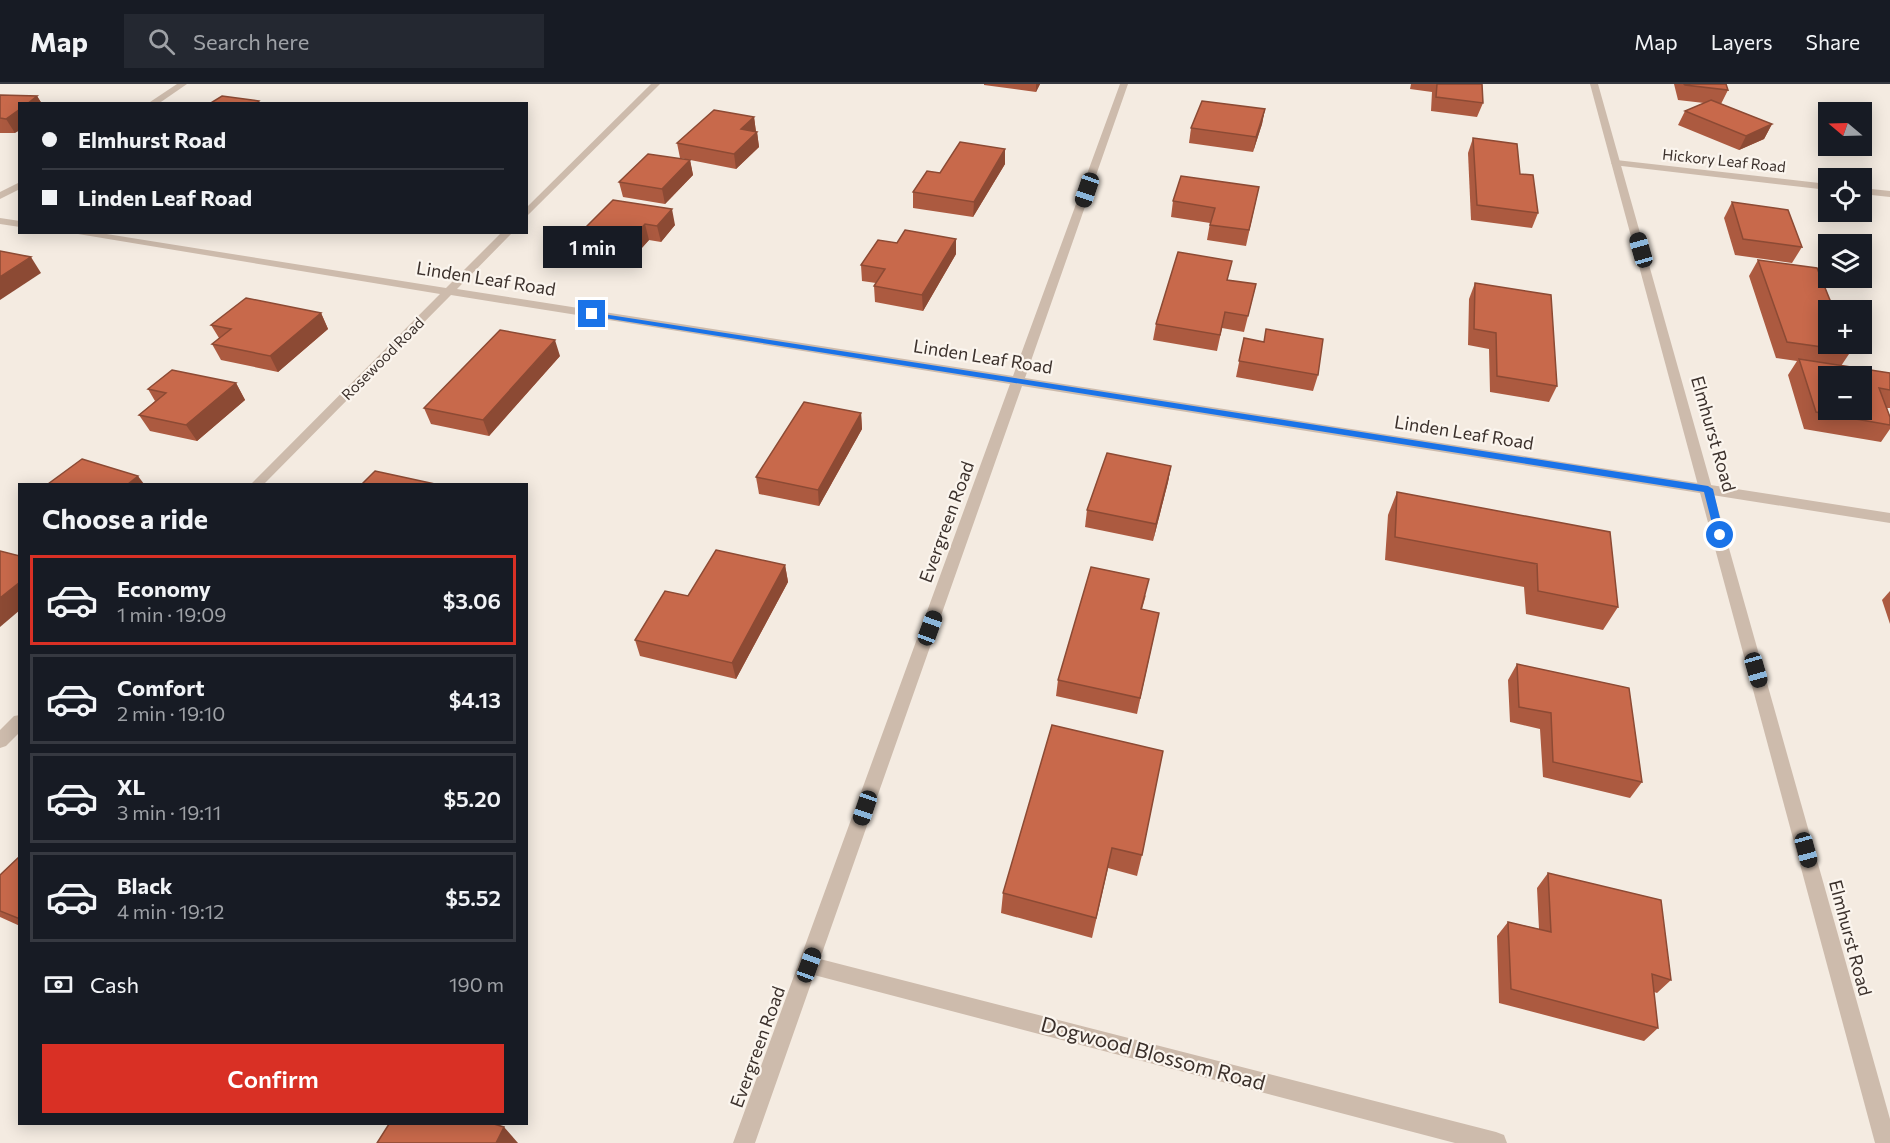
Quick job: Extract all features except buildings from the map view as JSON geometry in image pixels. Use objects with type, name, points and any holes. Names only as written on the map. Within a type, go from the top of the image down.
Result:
[{"type":"street","points":[[154,102],[183,84]]},
{"type":"street","points":[[528,212],[656,84]]},
{"type":"street","name":"Evergreen Road","points":[[744,1143],[1124,84]]},
{"type":"street","name":"Elmhurst Road","points":[[1594,84],[1708,489],[1886,1143]]},
{"type":"street","name":"Hickory Leaf Road","points":[[1616,163],[1818,187]]},
{"type":"street","points":[[0,196],[18,185]]},
{"type":"street","points":[[1872,192],[1890,195]]},
{"type":"street","points":[[0,221],[18,224]]},
{"type":"street","name":"Linden Leaf Road","points":[[84,234],[1890,518]]},
{"type":"street","name":"Rosewood Road","points":[[258,483],[506,234]]},
{"type":"street","points":[[0,741],[18,724]]},
{"type":"street","name":"Dogwood Blossom Road","points":[[809,965],[1496,1143]]},
{"type":"route","points":[[592,314],[1708,489],[1720,535]]}]
